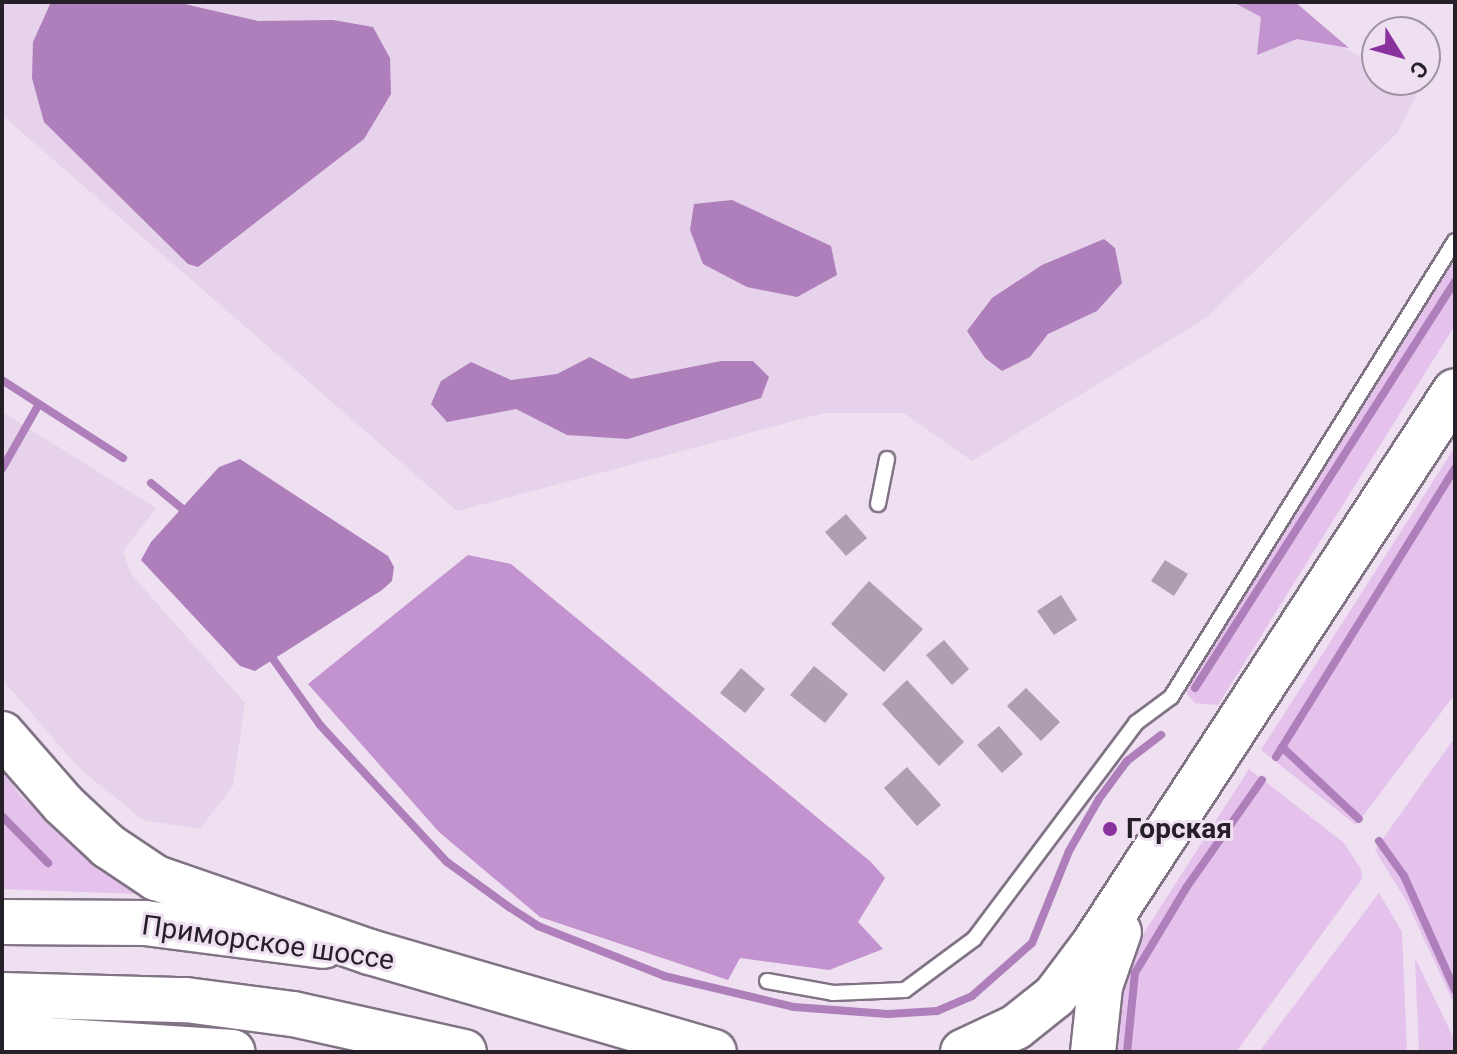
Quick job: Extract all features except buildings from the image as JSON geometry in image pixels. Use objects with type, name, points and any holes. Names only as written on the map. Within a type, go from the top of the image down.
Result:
[{"type":"main road","points":[[963,1052],[1016,1027],[1055,996],[1138,881],[1455,391]]},
{"type":"main road","points":[[2,734],[63,804],[108,846],[156,878],[370,952]]},
{"type":"main road","points":[[1093,1052],[1100,986],[1138,881]]},
{"type":"main road","name":"Приморское шоссе","points":[[2,922],[145,923],[370,952],[715,1052]]},
{"type":"main road","points":[[2,995],[186,1000],[293,1014],[464,1052]]},
{"type":"main road","points":[[2,1037],[233,1052]]},
{"type":"lane","points":[[767,981],[833,993],[905,990],[974,939],[1136,723],[1171,697],[1455,241]]},
{"type":"lane","points":[[878,504],[887,459]]},
{"type":"shaded area","points":[[2,2],[1250,2],[1361,56],[1361,96],[1416,96],[1398,132],[1206,318],[972,461],[904,413],[824,413],[457,511],[2,115]]},
{"type":"shaded area","points":[[51,2],[176,2],[258,21],[333,20],[373,27],[390,58],[391,94],[364,139],[198,267],[188,264],[44,122],[32,78],[33,42]]},
{"type":"shaded area","points":[[1233,2],[1295,2],[1349,48],[1297,39],[1257,55],[1261,17]]},
{"type":"shaded area","points":[[732,200],[831,246],[837,275],[797,297],[747,287],[703,264],[690,230],[694,204]]},
{"type":"shaded area","points":[[1104,239],[1115,248],[1122,283],[1097,311],[1048,334],[1030,357],[1002,371],[985,358],[967,331],[992,298],[1042,265]]},
{"type":"shaded area","points":[[1455,260],[1455,325],[1218,705],[1195,703],[1180,686]]},
{"type":"shaded area","points":[[590,357],[631,379],[721,361],[753,361],[769,377],[761,398],[628,439],[567,435],[516,409],[447,422],[431,404],[441,381],[471,362],[511,380],[557,374]]},
{"type":"shaded area","points":[[2,412],[156,508],[123,551],[131,574],[245,703],[233,786],[200,829],[143,820],[79,768],[2,679]]},
{"type":"shaded area","points":[[1455,447],[1455,694],[1356,825],[1261,750]]},
{"type":"shaded area","points":[[240,459],[388,556],[394,567],[392,581],[382,590],[255,671],[240,666],[141,560],[151,542],[219,467]]},
{"type":"shaded area","points":[[468,555],[511,564],[871,862],[885,878],[858,922],[883,949],[829,970],[740,958],[728,980],[540,917],[439,832],[308,684]]},
{"type":"shaded area","points":[[1455,737],[1455,1006],[1407,902],[1375,850]]},
{"type":"shaded area","points":[[2,769],[20,795],[74,846],[139,886],[138,894],[2,889]]},
{"type":"shaded area","points":[[1249,769],[1344,843],[1361,869],[1362,879],[1236,1052],[1114,1052],[1115,1000],[1133,950]]},
{"type":"shaded area","points":[[1379,893],[1402,932],[1407,1052],[1259,1052]]},
{"type":"shaded area","points":[[1415,958],[1455,1041],[1455,1052],[1419,1052]]},
{"type":"waterway","points":[[1195,688],[1455,281]]},
{"type":"waterway","points":[[2,380],[123,458]]},
{"type":"waterway","points":[[2,469],[38,406]]},
{"type":"waterway","points":[[1276,757],[1455,468]]},
{"type":"waterway","points":[[151,483],[190,515]]},
{"type":"waterway","points":[[268,652],[320,725],[447,862],[509,907],[538,926],[664,976],[794,1007],[888,1014],[937,1011],[972,996],[1032,943],[1069,851],[1099,799],[1127,761],[1161,735]]},
{"type":"waterway","points":[[1282,747],[1359,819]]},
{"type":"waterway","points":[[1127,1052],[1135,973],[1186,888],[1262,780]]},
{"type":"waterway","points":[[2,816],[48,863]]},
{"type":"waterway","points":[[1379,841],[1404,876],[1455,990]]},
{"type":"place","name":"Горская","points":[[1110,829]]}]
